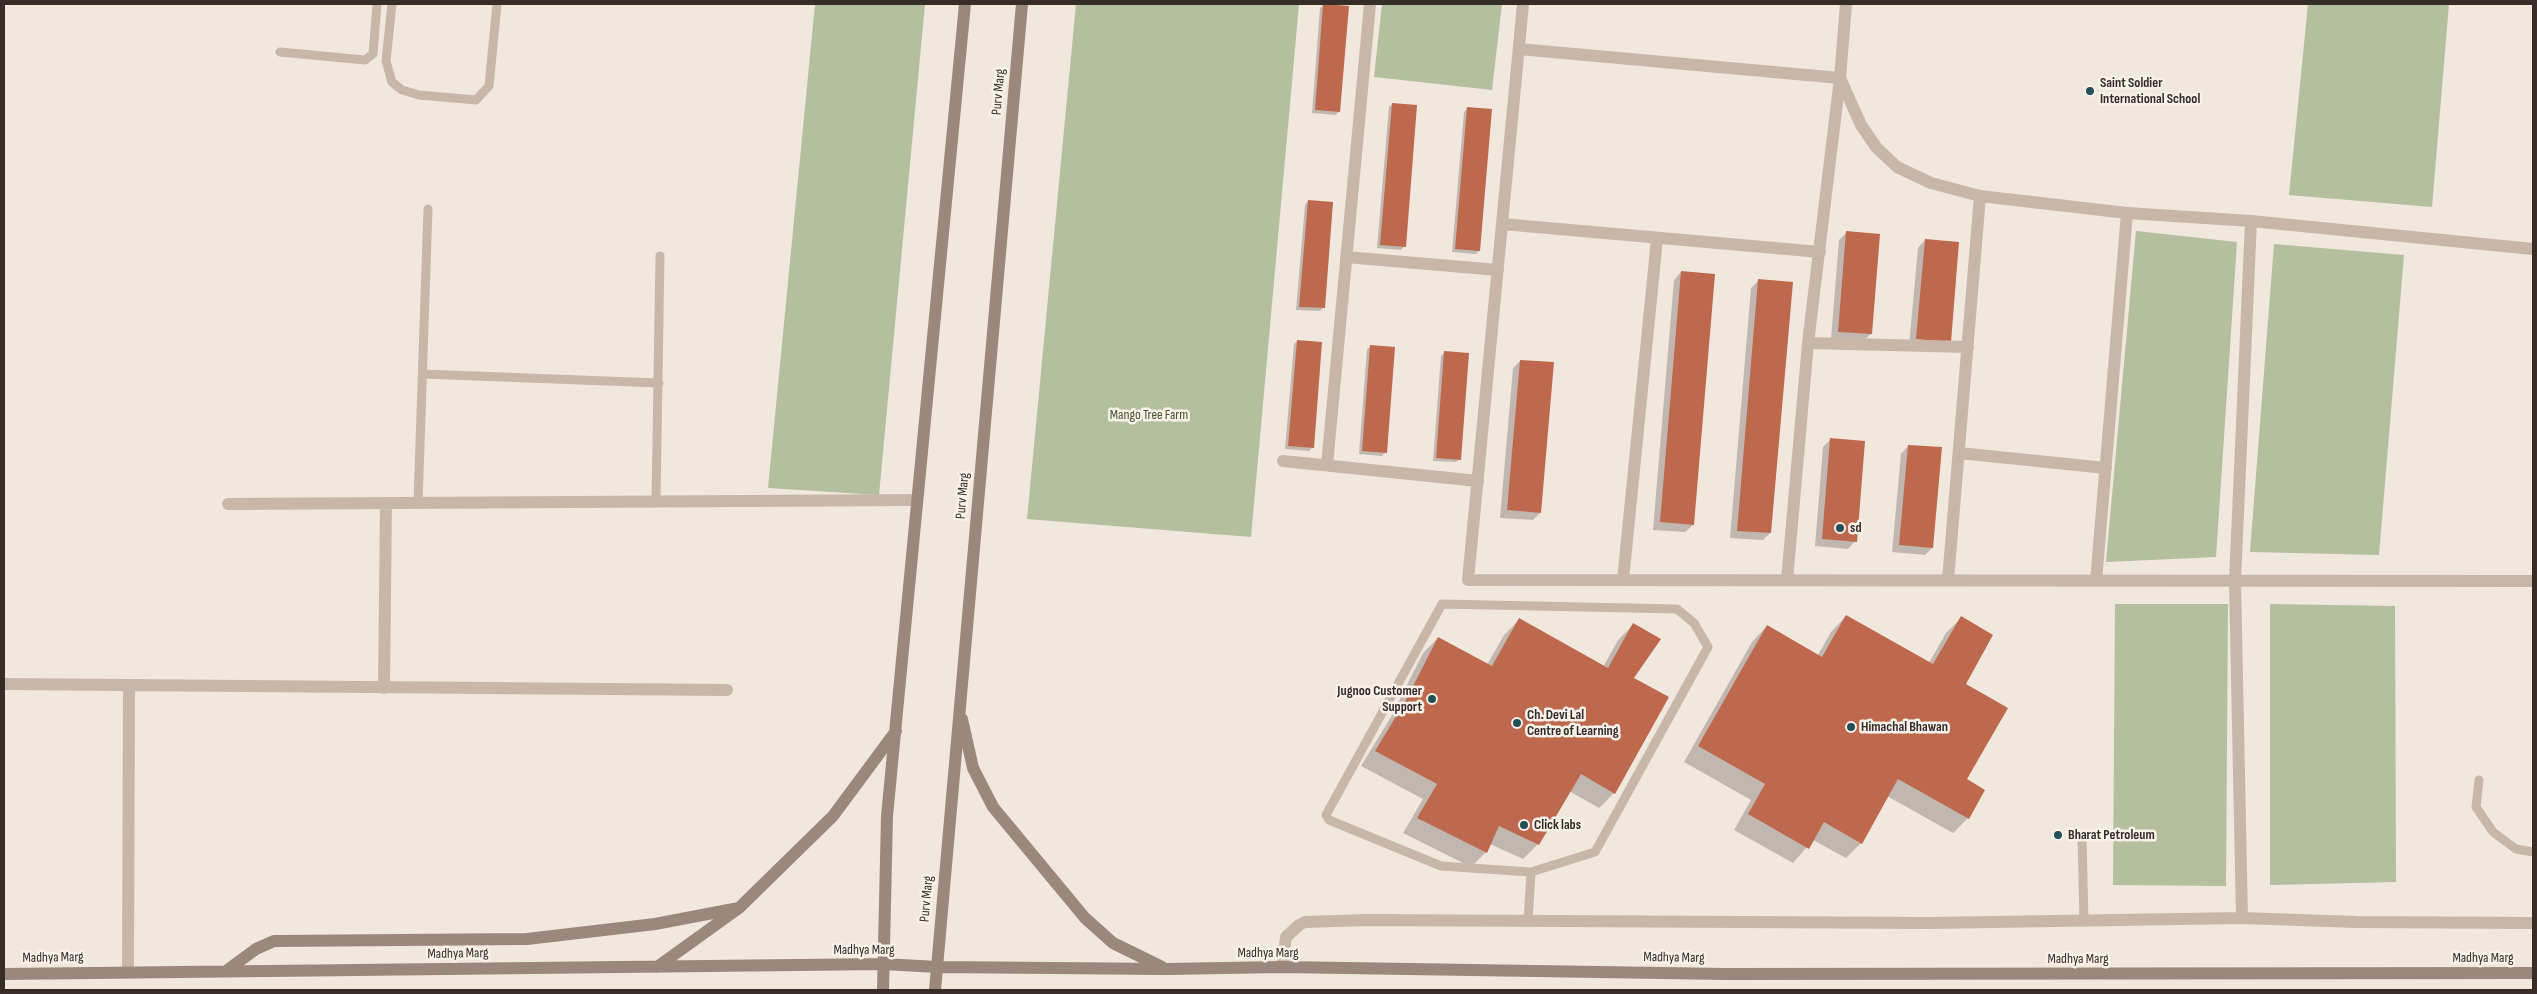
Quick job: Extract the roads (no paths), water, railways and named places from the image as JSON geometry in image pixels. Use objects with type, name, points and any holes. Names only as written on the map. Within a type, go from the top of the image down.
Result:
[{"type":"main road","points":[[883,990],[887,816],[965,4]]},
{"type":"main road","name":"Purv Marg","points":[[935,990],[1022,4]]},
{"type":"main road","points":[[959,707],[973,768],[993,807],[1085,918],[1113,943],[1166,969]]},
{"type":"main road","points":[[658,966],[739,908],[833,816],[896,731]]},
{"type":"main road","points":[[226,971],[256,949],[274,941],[527,939],[655,924],[739,908]]},
{"type":"main road","name":"Madhya Marg","points":[[4,974],[884,964],[936,967],[1166,969],[1282,967],[1725,974],[2533,973]]},
{"type":"street","points":[[1327,465],[1370,4]]},
{"type":"street","points":[[1523,4],[1468,580],[2533,581]]},
{"type":"street","points":[[1786,580],[1808,343],[1840,78],[1846,4]]},
{"type":"street","points":[[1519,49],[1840,78]]},
{"type":"street","points":[[1840,78],[1862,125],[1876,147],[1897,167],[1931,182],[1980,196],[2127,213],[2251,221],[2533,249]]},
{"type":"street","points":[[1948,580],[1980,196]]},
{"type":"street","points":[[2096,581],[2127,213]]},
{"type":"street","points":[[2242,918],[2235,581],[2251,221]]},
{"type":"street","points":[[1502,224],[1820,252]]},
{"type":"street","points":[[1623,580],[1657,239]]},
{"type":"street","points":[[1346,257],[1498,270]]},
{"type":"street","points":[[1808,343],[1968,347]]},
{"type":"street","points":[[1959,453],[2106,468]]},
{"type":"street","points":[[1283,461],[1478,481]]},
{"type":"street","points":[[228,504],[918,500]]},
{"type":"street","points":[[384,688],[386,503]]},
{"type":"street","points":[[4,684],[727,690]]},
{"type":"street","points":[[128,972],[129,686]]},
{"type":"street","points":[[1282,967],[1286,937],[1289,932],[1305,922],[1367,920],[1930,923],[2242,918],[2356,922],[2533,923]]},
{"type":"lane","points":[[280,52],[365,60],[373,54],[376,4]]},
{"type":"lane","points":[[392,4],[386,60],[392,82],[402,90],[419,95],[476,100],[489,86],[497,4]]},
{"type":"lane","points":[[418,503],[428,209]]},
{"type":"lane","points":[[656,501],[660,256]]},
{"type":"lane","points":[[423,374],[659,382]]},
{"type":"lane","points":[[1442,604],[1677,609],[1694,623],[1708,647],[1595,852],[1531,872],[1441,866],[1329,820],[1326,815],[1442,604]]},
{"type":"lane","points":[[2479,780],[2476,807],[2493,832],[2516,849],[2533,852]]},
{"type":"lane","points":[[2082,836],[2084,922]]},
{"type":"lane","points":[[1528,921],[1531,872]]},
{"type":"place","name":"Saint Soldier International School","points":[[2090,91]]},
{"type":"place","name":"sd","points":[[1840,528]]},
{"type":"place","name":"Jugnoo Customer Support","points":[[1432,699]]},
{"type":"place","name":"Ch. Devi Lal Centre of Learning","points":[[1517,723]]},
{"type":"place","name":"Himachal Bhawan","points":[[1851,727]]},
{"type":"place","name":"Click labs","points":[[1524,825]]},
{"type":"place","name":"Bharat Petroleum","points":[[2058,835]]},
{"type":"park label","name":"Mango Tree Farm","points":[[1149,415]]}]
